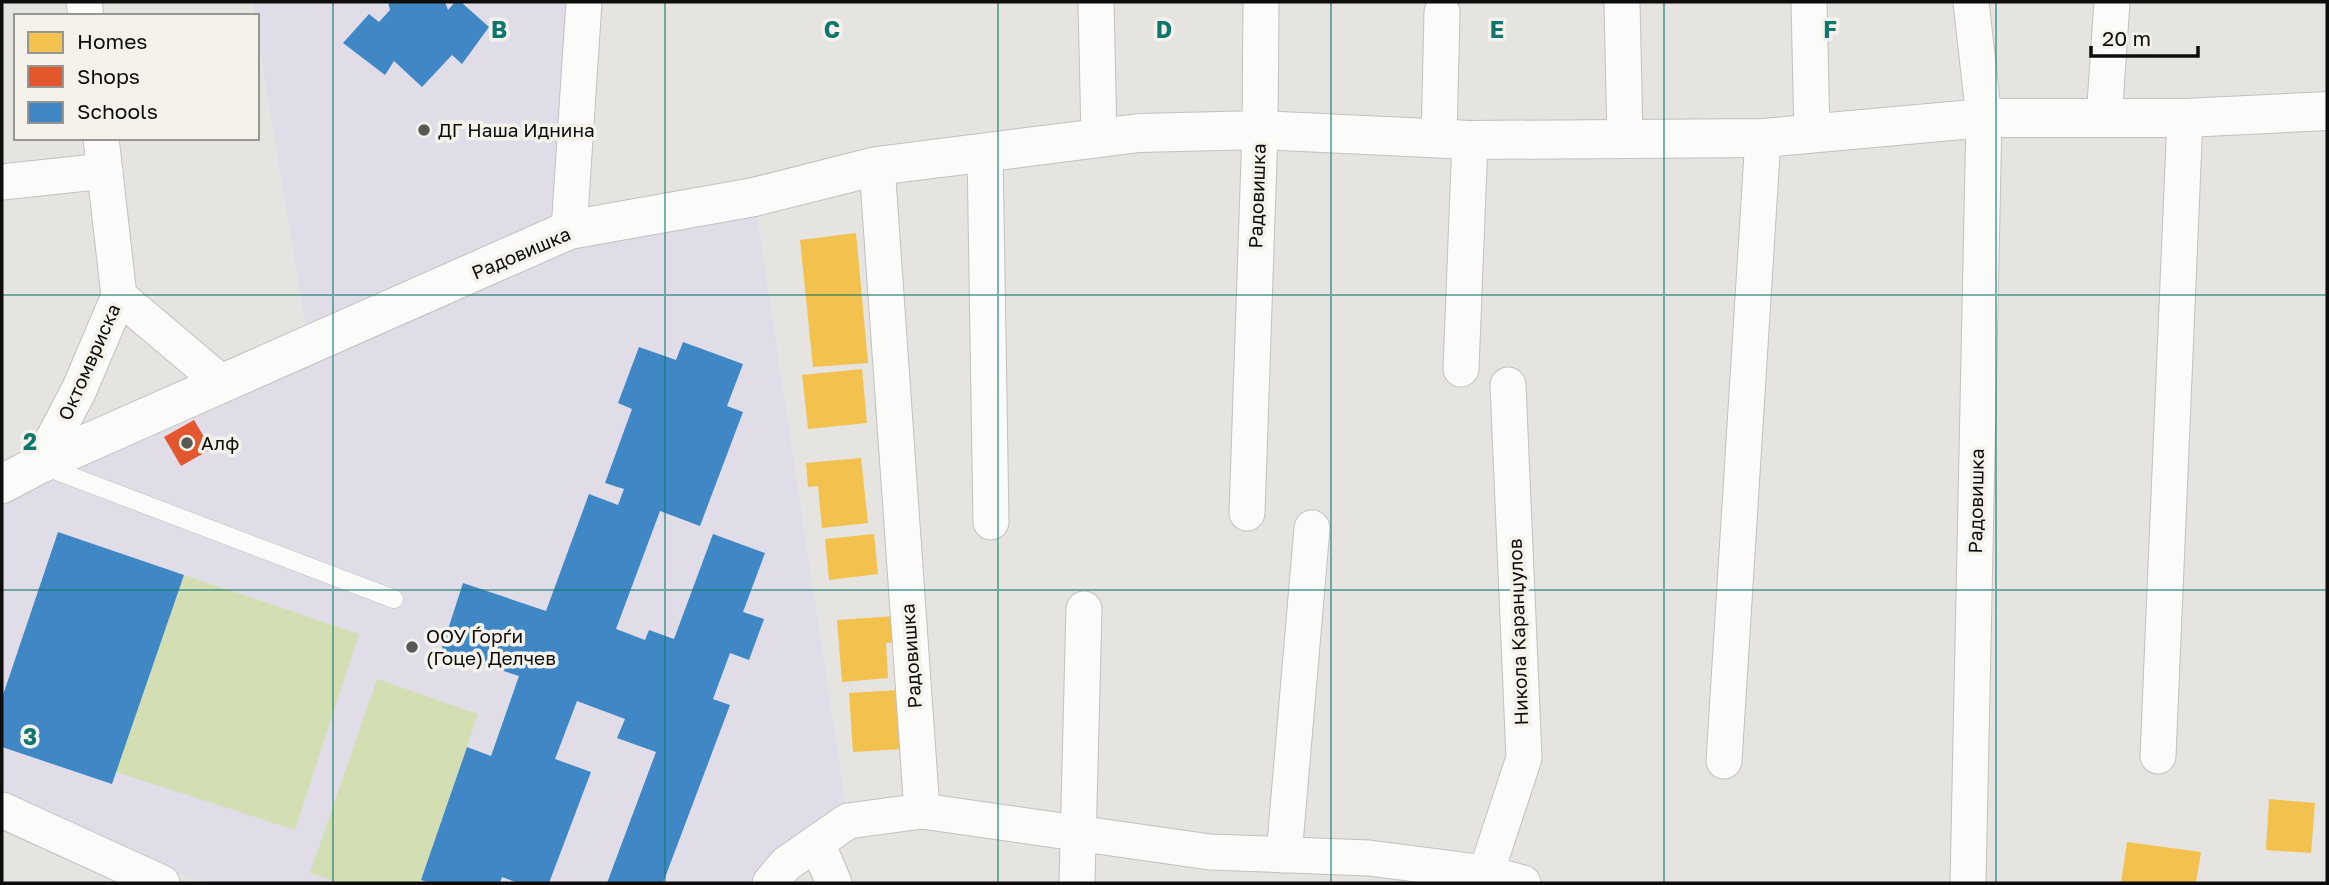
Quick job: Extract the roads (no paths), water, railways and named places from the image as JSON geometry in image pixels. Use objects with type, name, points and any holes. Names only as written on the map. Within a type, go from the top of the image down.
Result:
[{"type":"street","points":[[569,230],[584,2]]},
{"type":"street","points":[[1096,2],[1099,138]]},
{"type":"street","name":"Радовишка","points":[[1247,513],[1261,2]]},
{"type":"street","points":[[1622,2],[1625,139]]},
{"type":"street","points":[[1810,2],[1812,134]]},
{"type":"street","name":"Радовишка","points":[[1968,883],[1984,118],[1971,2]]},
{"type":"street","points":[[2104,119],[2112,2]]},
{"type":"street","points":[[1443,12],[1455,139],[1461,369]]},
{"type":"street","name":"Радовишка","points":[[40,464],[569,230],[754,197],[877,166],[1139,133],[1259,130],[1455,139],[1763,138],[1984,118],[2185,118],[2327,111]]},
{"type":"street","points":[[2158,756],[2185,118]]},
{"type":"street","points":[[1724,761],[1763,138]]},
{"type":"street","points":[[985,152],[991,522]]},
{"type":"street","name":"Октомвриска","points":[[2,183],[103,154],[119,296],[79,390],[40,464]]},
{"type":"street","name":"Радовишка","points":[[877,166],[922,810]]},
{"type":"street","points":[[119,296],[223,384]]},
{"type":"street","name":"Никола Каранџулов","points":[[1486,878],[1524,758],[1508,385]]},
{"type":"street","points":[[2,484],[40,464]]},
{"type":"street","points":[[1284,855],[1312,528]]},
{"type":"street","points":[[1077,883],[1084,608]]},
{"type":"street","points":[[770,883],[786,864],[848,821],[922,810],[1078,834],[1210,868],[1284,855],[1369,859],[1523,883]]},
{"type":"street","points":[[4,814],[162,883]]},
{"type":"street","points":[[817,843],[834,883]]},
{"type":"lane","points":[[40,464],[394,599]]},
{"type":"place","name":"ДГ Наша Иднина","points":[[424,130]]},
{"type":"place","name":"Алф","points":[[187,443]]},
{"type":"place","name":"ООУ Ѓорѓи (Гоце) Делчев","points":[[412,647]]}]
